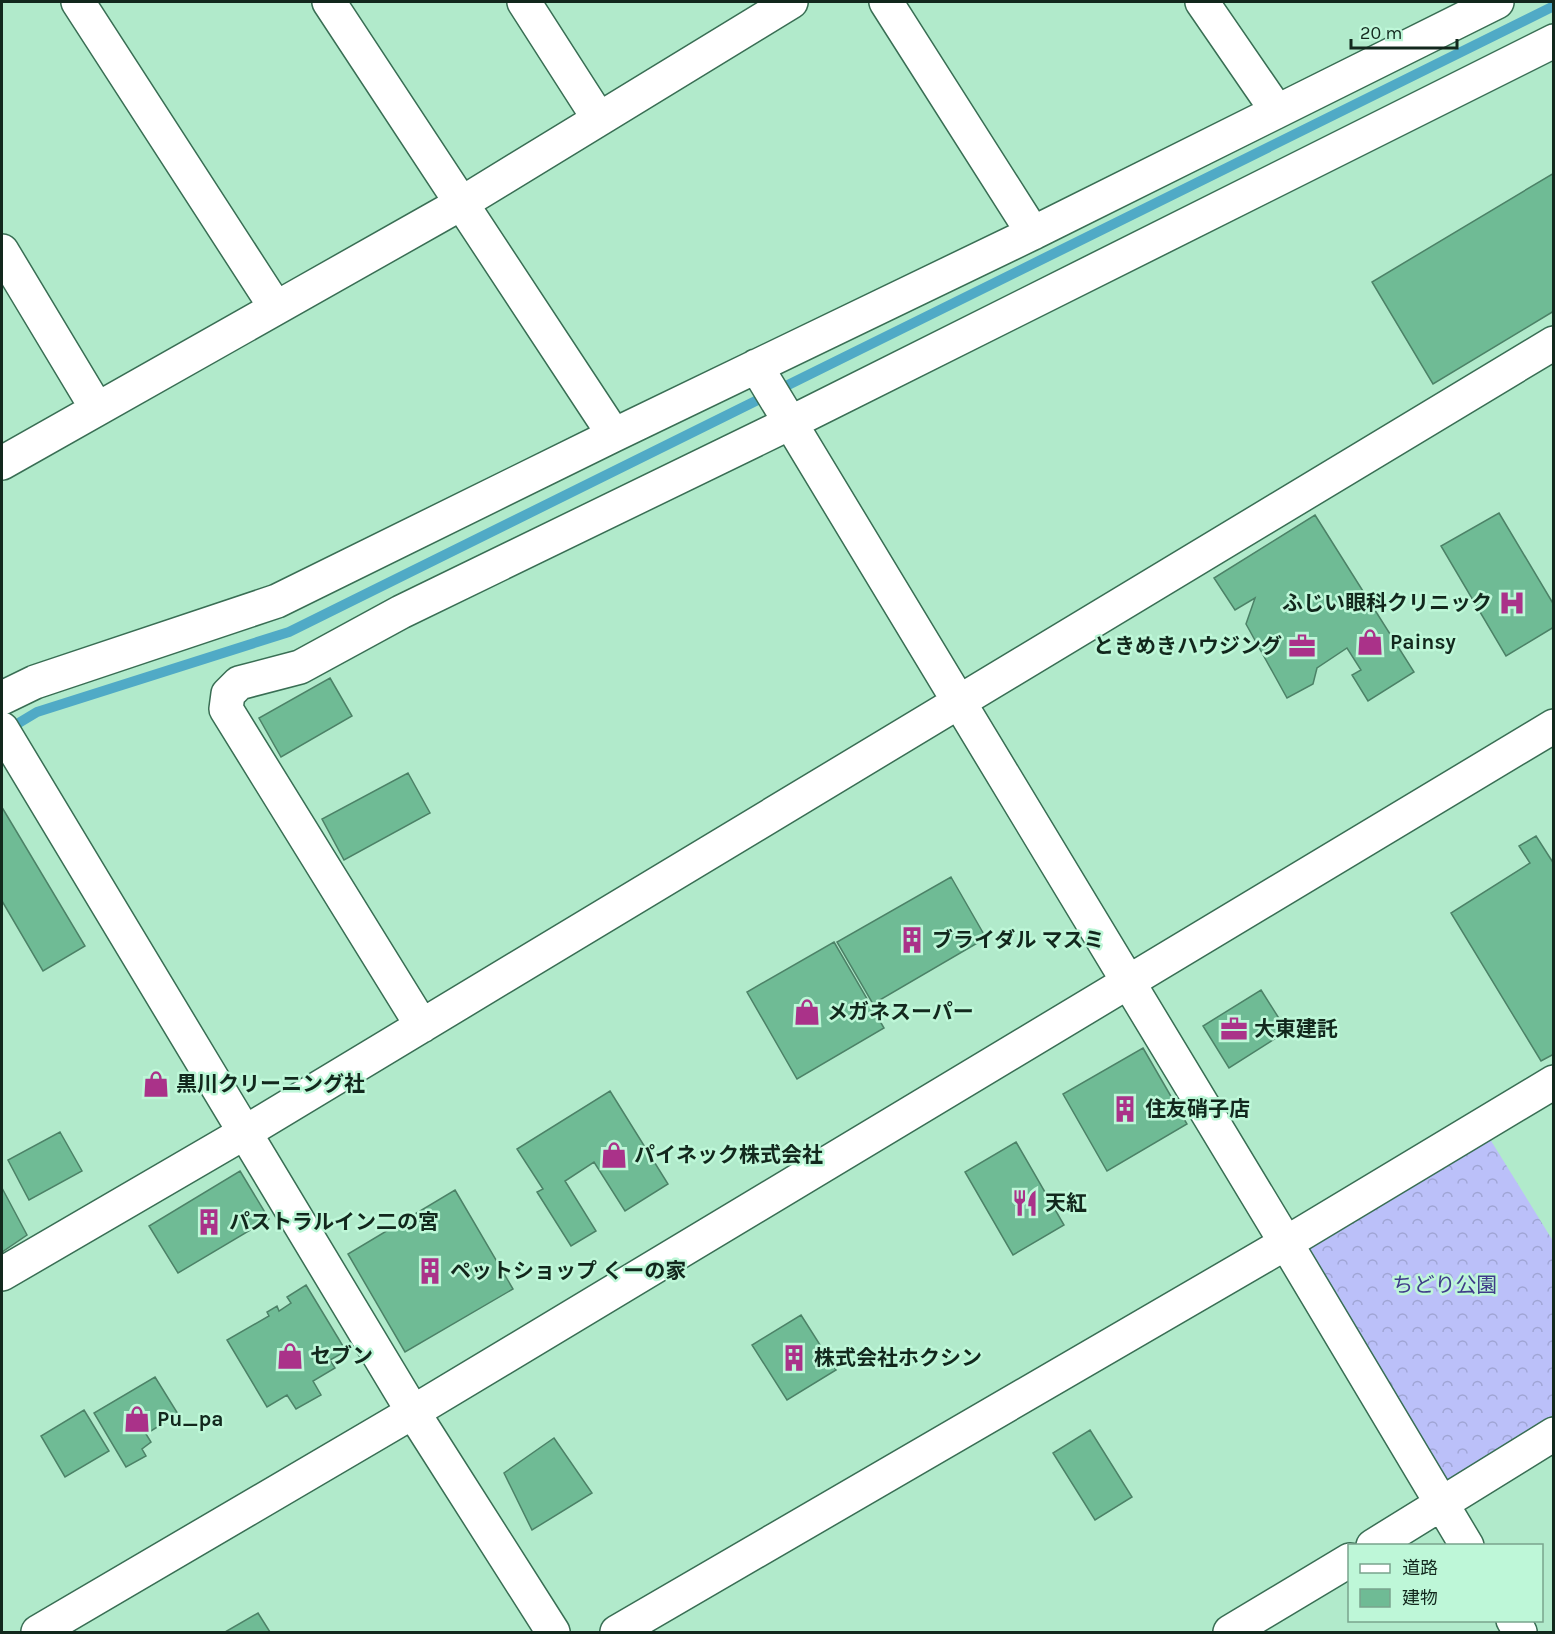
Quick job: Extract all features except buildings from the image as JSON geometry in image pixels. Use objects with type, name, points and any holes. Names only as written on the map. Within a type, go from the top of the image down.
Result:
[{"type":"street","points":[[78,2],[276,308]]},
{"type":"street","points":[[329,2],[614,435]]},
{"type":"street","points":[[524,2],[599,119]]},
{"type":"street","points":[[2,463],[462,203],[791,2]]},
{"type":"street","points":[[886,2],[1033,233]]},
{"type":"street","points":[[1202,2],[1277,111]]},
{"type":"street","points":[[2,698],[35,682],[277,601],[1033,233],[1497,2]]},
{"type":"street","points":[[422,1026],[226,709],[228,693],[239,683],[300,667],[401,612],[790,423],[1554,41]]},
{"type":"street","points":[[2,251],[97,409]]},
{"type":"street","points":[[2,1274],[244,1133],[1554,343]]},
{"type":"street","points":[[756,366],[1466,1544]]},
{"type":"street","points":[[38,1632],[413,1412],[1554,726]]},
{"type":"street","points":[[2,729],[11,770],[244,1133],[413,1412],[553,1632]]},
{"type":"street","points":[[616,1632],[1286,1243],[1554,1082]]},
{"type":"street","points":[[1375,1544],[1554,1434]]},
{"type":"street","points":[[1230,1632],[1348,1561]]},
{"type":"green space","name":"ちどり公園","points":[[1485,1131],[1553,1241],[1553,1415],[1438,1486],[1295,1249]]},
{"type":"waterway","points":[[7,730],[37,712],[289,632],[1554,6]]},
{"type":"place","name":"ふじい眼科クリニック","points":[[1512,603]]},
{"type":"place","name":"Painsy","points":[[1370,642]]},
{"type":"place","name":"ときめきハウジング","points":[[1302,646]]},
{"type":"place","name":"ブライダル マスミ","points":[[912,940]]},
{"type":"place","name":"メガネスーパー","points":[[807,1012]]},
{"type":"place","name":"大東建託","points":[[1234,1029]]},
{"type":"place","name":"黒川クリーニング社","points":[[156,1084]]},
{"type":"place","name":"住友硝子店","points":[[1125,1109]]},
{"type":"place","name":"パイネック株式会社","points":[[614,1155]]},
{"type":"place","name":"天紅","points":[[1025,1203]]},
{"type":"place","name":"パストラルイン二の宮","points":[[209,1222]]},
{"type":"place","name":"ペットショップ くーの家","points":[[430,1271]]},
{"type":"place","name":"セブン","points":[[290,1356]]},
{"type":"place","name":"株式会社ホクシン","points":[[794,1358]]},
{"type":"place","name":"Pu_pa","points":[[137,1419]]}]
